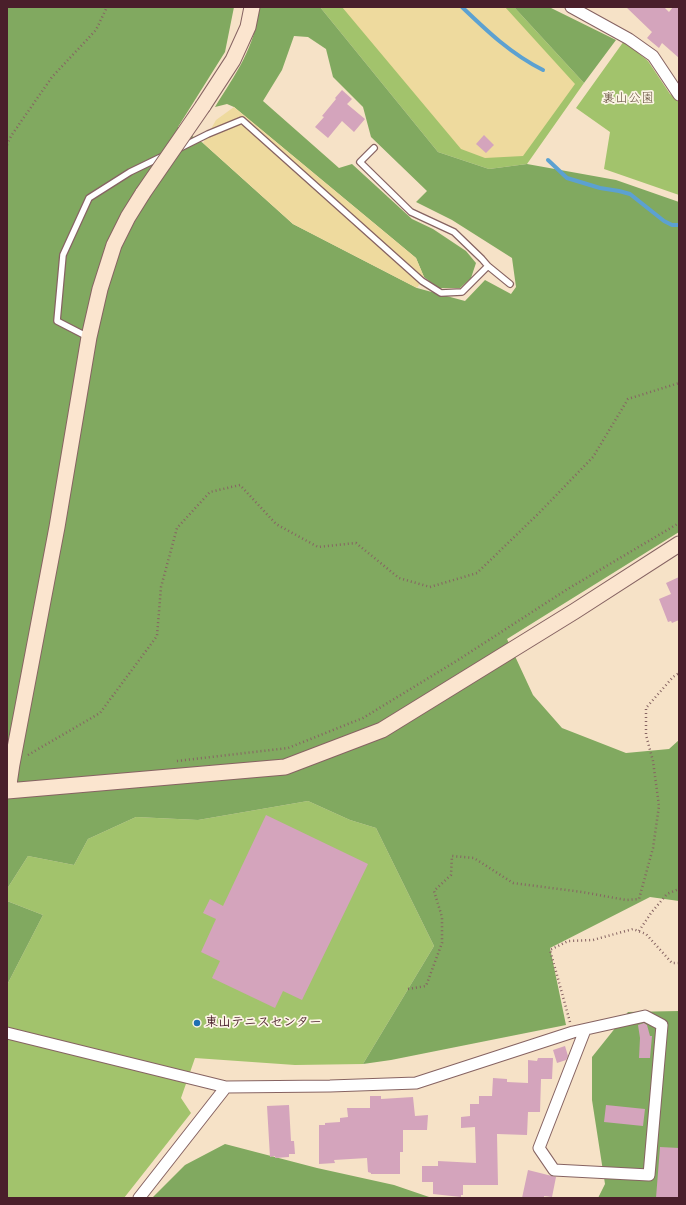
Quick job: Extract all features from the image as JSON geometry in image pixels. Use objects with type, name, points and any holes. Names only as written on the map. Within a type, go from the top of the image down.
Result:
[{"type":"street","points":[[252,7],[248,27],[233,60],[143,193],[114,244],[100,289],[89,337],[57,527],[8,791],[285,767],[382,730],[575,611],[679,544]]},
{"type":"street","points":[[571,7],[629,39],[653,56],[679,95]]},
{"type":"street","points":[[7,1033],[226,1087],[330,1086],[416,1083],[573,1032],[645,1016],[662,1025],[649,1175],[554,1170],[539,1148],[585,1030]]},
{"type":"street","points":[[139,1198],[226,1087]]},
{"type":"lane","points":[[89,337],[57,321],[63,255],[89,198],[130,172],[208,134],[242,120],[422,281],[441,293],[462,292],[488,266]]},
{"type":"lane","points":[[374,148],[360,162],[411,212],[454,232],[488,266],[510,284]]},
{"type":"path","points":[[7,145],[11,136],[52,77],[96,30],[107,7]]},
{"type":"path","points":[[12,764],[100,713],[157,636],[161,587],[177,528],[210,492],[240,484],[276,524],[282,528],[318,547],[356,543],[399,578],[430,587],[477,574],[593,457],[628,399],[679,382]]},
{"type":"path","points":[[171,762],[288,748],[363,718],[458,660],[566,590],[679,523]]},
{"type":"path","points":[[408,989],[426,986],[442,943],[442,917],[434,891],[451,875],[452,856],[474,858],[513,883],[582,892],[626,900],[639,899],[653,848],[658,806],[653,761],[646,735],[646,708],[673,677],[679,673]]},
{"type":"path","points":[[639,931],[651,913],[667,894],[679,889]]},
{"type":"path","points":[[573,1032],[550,950],[568,941],[593,940],[633,929],[646,934],[672,963],[679,963]]},
{"type":"green space","points":[[7,7],[234,7],[225,52],[178,127],[203,143],[293,224],[417,288],[465,301],[485,280],[511,294],[516,287],[512,258],[452,220],[416,202],[427,191],[371,137],[363,107],[333,77],[326,49],[308,37],[294,36],[282,70],[263,101],[339,168],[352,164],[412,219],[433,229],[466,251],[476,263],[471,278],[460,288],[438,288],[424,277],[416,258],[234,107],[227,104],[215,107],[237,72],[249,47],[254,35],[259,7],[320,7],[438,152],[489,169],[527,164],[616,180],[679,202],[679,532],[507,639],[533,695],[562,728],[626,753],[669,749],[679,740],[679,901],[650,897],[550,948],[566,1025],[391,1060],[363,1064],[434,946],[376,828],[350,820],[308,801],[198,820],[136,817],[88,839],[74,865],[28,856],[7,889]]},
{"type":"green space","points":[[320,7],[514,7],[584,83],[527,164],[489,169],[438,152]]},
{"type":"green space","points":[[514,7],[549,7],[616,40],[584,83]]},
{"type":"green space","name":"裏山公園","points":[[624,41],[648,61],[670,94],[679,101],[679,195],[604,169],[610,132],[576,108]]},
{"type":"green space","name":"東山テニスセンター","points":[[308,801],[350,820],[376,828],[434,946],[363,1064],[295,1065],[195,1058],[181,1098],[191,1113],[124,1198],[7,1198],[7,985],[43,915],[7,901],[7,889],[28,856],[74,865],[88,839],[136,817],[198,820]]},
{"type":"green space","points":[[7,901],[43,915],[7,985]]},
{"type":"green space","points":[[679,1011],[679,1198],[598,1198],[605,1184],[592,1100],[592,1057],[628,1012]]},
{"type":"green space","points":[[225,1144],[317,1168],[394,1185],[432,1198],[152,1198],[185,1165]]},
{"type":"sand","points":[[342,7],[505,7],[575,84],[523,156],[485,158],[461,149]]},
{"type":"sand","points":[[234,107],[416,258],[424,277],[417,288],[293,224],[203,143],[216,120]]},
{"type":"building","points":[[626,7],[664,7],[669,12],[673,7],[679,7],[679,58],[662,43],[659,48],[647,38],[652,32]]},
{"type":"building","points":[[342,90],[352,99],[347,104],[365,119],[354,132],[342,121],[328,138],[315,127],[324,117],[322,116]]},
{"type":"building","points":[[484,135],[494,145],[486,153],[476,144]]},
{"type":"building","points":[[679,577],[679,620],[672,623],[671,621],[668,622],[659,599],[671,594],[666,583]]},
{"type":"building","points":[[266,815],[368,864],[302,1000],[283,991],[275,1008],[212,978],[220,961],[201,952],[216,919],[203,913],[210,899],[223,906]]},
{"type":"building","points":[[644,1023],[647,1025],[650,1036],[652,1036],[650,1058],[639,1058],[640,1038],[638,1025]]},
{"type":"building","points":[[565,1046],[568,1056],[566,1060],[557,1063],[553,1050]]},
{"type":"building","points":[[538,1058],[553,1058],[552,1079],[541,1079],[540,1112],[528,1112],[527,1135],[497,1134],[498,1185],[463,1185],[463,1195],[461,1195],[461,1197],[433,1194],[433,1182],[422,1182],[422,1166],[438,1166],[438,1161],[476,1163],[475,1127],[461,1128],[461,1117],[470,1116],[470,1104],[479,1104],[479,1096],[492,1096],[493,1078],[507,1079],[507,1082],[528,1083],[528,1060],[537,1061]]},
{"type":"building","points":[[370,1096],[381,1096],[381,1099],[413,1097],[415,1116],[428,1115],[427,1130],[403,1130],[403,1152],[400,1152],[400,1174],[371,1174],[368,1172],[367,1158],[334,1160],[335,1163],[319,1164],[319,1125],[340,1122],[340,1118],[348,1117],[347,1108],[370,1108]]},
{"type":"building","points":[[289,1105],[291,1141],[294,1141],[295,1154],[289,1154],[289,1157],[270,1157],[267,1106]]},
{"type":"building","points":[[606,1105],[645,1109],[643,1126],[604,1122]]},
{"type":"building","points":[[660,1147],[679,1148],[679,1198],[656,1198]]},
{"type":"building","points":[[528,1170],[556,1177],[552,1197],[544,1196],[544,1198],[522,1198]]},
{"type":"waterway","points":[[462,7],[490,33],[520,57],[543,70]]},
{"type":"waterway","points":[[548,160],[567,178],[600,188],[630,194],[664,221],[672,225],[679,225]]},
{"type":"place","name":"東山テニスセンター","points":[[197,1023]]}]
